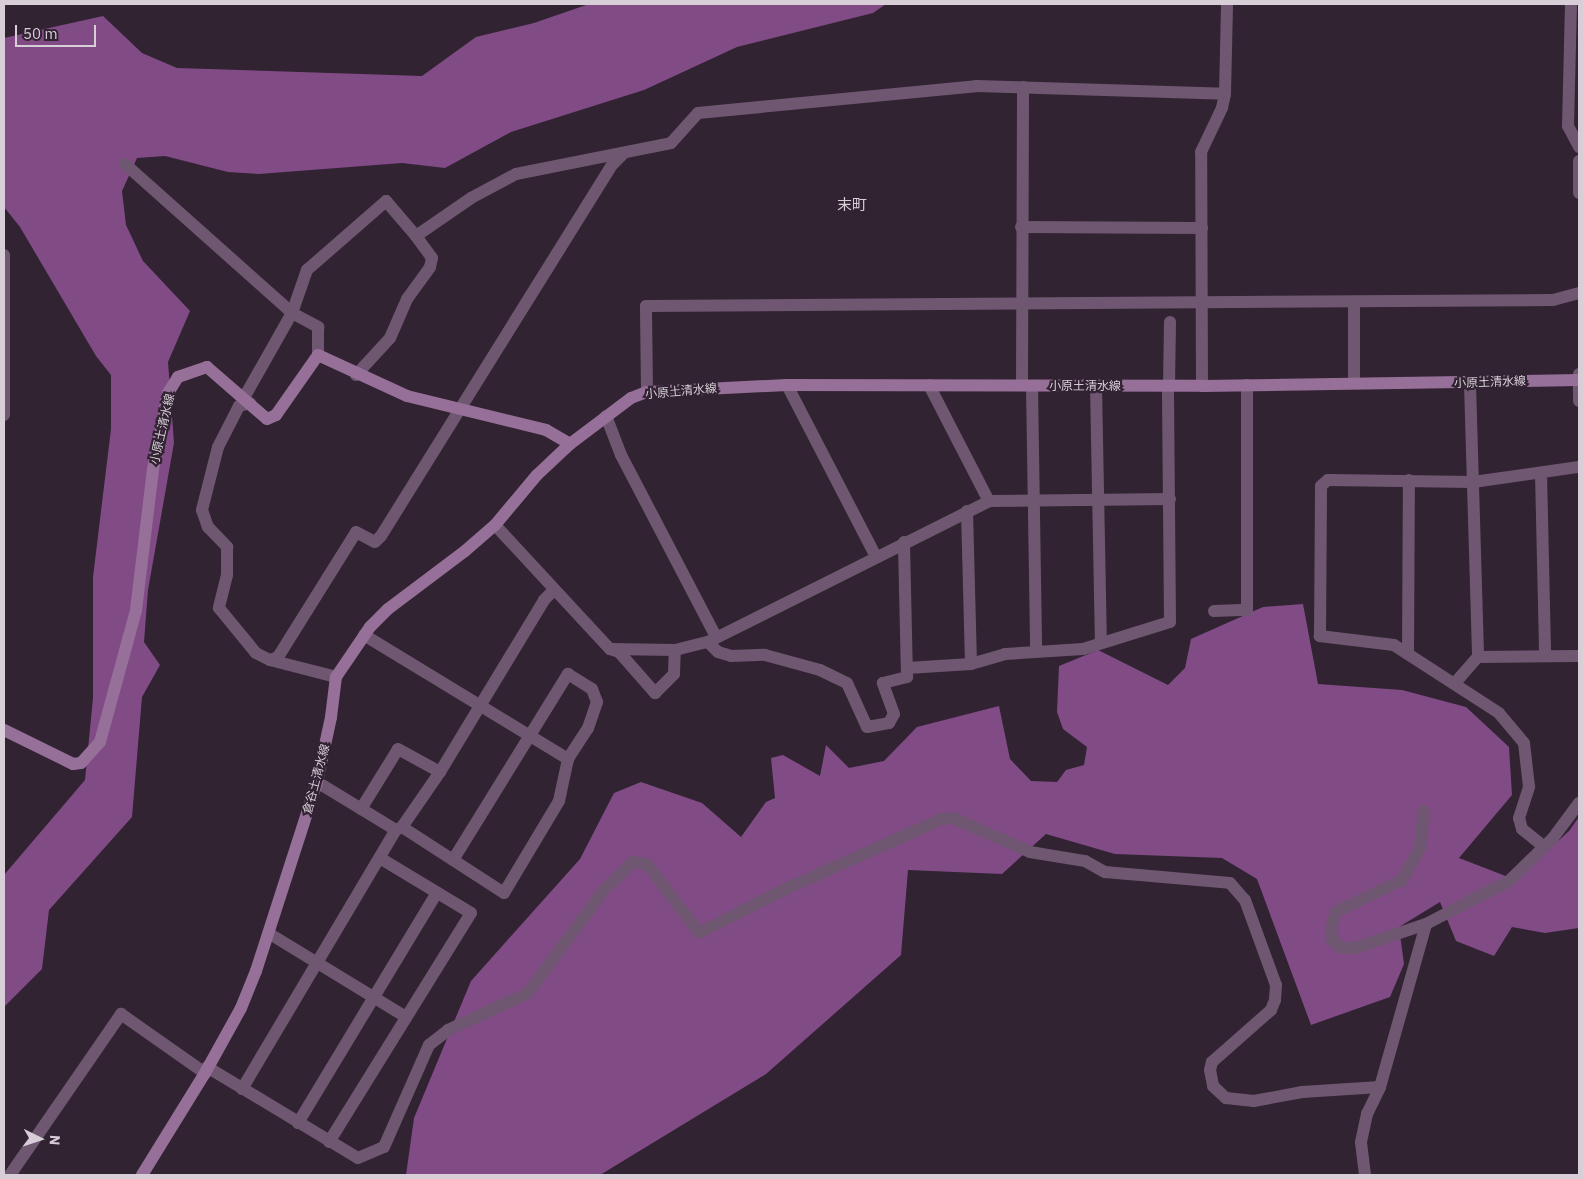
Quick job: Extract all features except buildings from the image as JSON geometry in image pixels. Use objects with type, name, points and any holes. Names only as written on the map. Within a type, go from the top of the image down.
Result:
[{"type":"main road","points":[[318,355],[356,375],[407,396],[546,430],[570,444]]},
{"type":"main road","name":"小原土清水線","points":[[4,730],[73,764],[81,763],[100,742],[136,610],[153,469],[168,393],[178,377],[208,367],[267,419],[276,415],[318,355]]},
{"type":"main road","name":"小原土清水線","points":[[570,444],[631,398],[647,392],[787,385],[1202,386],[1354,383],[1470,384],[1579,380]]},
{"type":"main road","name":"倉谷土清水線","points":[[142,1175],[206,1070],[241,1008],[270,934],[318,782],[332,717],[336,676],[364,635],[388,609],[495,525],[537,475],[570,444]]},
{"type":"street","points":[[1202,386],[1201,152],[1222,108],[1225,94],[1227,4]]},
{"type":"street","points":[[1571,4],[1568,126],[1579,147]]},
{"type":"street","points":[[416,236],[471,198],[516,174],[671,143],[698,113],[976,86],[1225,94]]},
{"type":"street","points":[[1022,87],[1021,227],[1033,503],[1036,651]]},
{"type":"street","points":[[270,660],[278,657],[356,532],[375,542],[381,536],[462,410],[608,172],[623,154]]},
{"type":"street","points":[[1579,161],[1579,193]]},
{"type":"street","points":[[125,164],[292,313],[318,327],[318,355]]},
{"type":"street","points":[[336,676],[270,660],[256,653],[219,608],[227,575],[227,547],[208,527],[202,510],[218,448],[239,406],[247,400],[292,313],[307,270],[386,201],[432,258],[430,267],[407,299],[390,338],[356,375]]},
{"type":"street","points":[[1021,227],[1202,228]]},
{"type":"street","points":[[4,255],[4,415]]},
{"type":"street","points":[[647,392],[646,306],[1354,303],[1554,300],[1579,293]]},
{"type":"street","points":[[1354,303],[1354,383]]},
{"type":"street","points":[[907,668],[971,664],[1005,654],[1083,649],[1170,622],[1170,322]]},
{"type":"street","points":[[1579,374],[1579,401]]},
{"type":"street","points":[[929,384],[989,501]]},
{"type":"street","points":[[1455,683],[1478,657],[1470,384]]},
{"type":"street","points":[[787,385],[876,557]]},
{"type":"street","points":[[1214,611],[1247,610],[1247,385]]},
{"type":"street","points":[[1096,386],[1101,643]]},
{"type":"street","points":[[606,416],[621,455],[718,652],[730,656],[765,655],[820,670],[847,683],[867,727],[889,723],[894,714],[882,683],[907,676],[904,542]]},
{"type":"street","points":[[1542,846],[1522,829],[1519,818],[1528,787],[1524,743],[1499,713],[1394,645],[1320,636],[1318,615],[1321,486],[1328,480],[1473,482],[1579,468]]},
{"type":"street","points":[[1541,472],[1545,656]]},
{"type":"street","points":[[1408,654],[1409,480]]},
{"type":"street","points":[[610,649],[675,650],[712,640],[989,501],[1033,503],[1170,499]]},
{"type":"street","points":[[967,511],[971,664]]},
{"type":"street","points":[[495,525],[610,649],[619,652],[654,693],[674,674],[675,650]]},
{"type":"street","points":[[242,1088],[380,858],[399,828],[440,772],[544,600],[554,590]]},
{"type":"street","points":[[364,635],[568,759]]},
{"type":"street","points":[[1478,657],[1579,656]]},
{"type":"street","points":[[318,782],[453,860],[504,893],[558,801],[568,759],[588,728],[597,702],[592,689],[568,674],[453,860]]},
{"type":"street","points":[[361,808],[398,748],[440,772]]},
{"type":"street","points":[[1424,811],[1420,848],[1402,880],[1336,912],[1331,928],[1332,940],[1342,948],[1355,948],[1426,924],[1509,881],[1579,803]]},
{"type":"street","points":[[10,1175],[121,1014],[206,1070],[242,1088],[358,1158],[384,1147],[429,1045],[448,1030],[528,993],[603,891],[633,862],[647,864],[699,933],[790,887],[942,820],[953,818],[1030,852],[1085,861],[1105,872],[1230,883],[1245,900],[1276,985],[1275,1000],[1272,1010],[1212,1062],[1210,1070],[1213,1086],[1226,1098],[1254,1101],[1302,1092],[1380,1087]]},
{"type":"street","points":[[329,1142],[471,913],[380,858]]},
{"type":"street","points":[[298,1123],[437,893]]},
{"type":"street","points":[[1365,1175],[1361,1142],[1367,1114],[1380,1087],[1426,924]]},
{"type":"street","points":[[270,934],[406,1018]]},
{"type":"shaded area","points":[[589,4],[886,4],[873,13],[737,47],[644,90],[511,132],[445,168],[402,163],[259,174],[228,172],[165,156],[137,158],[122,191],[126,225],[143,261],[190,311],[168,362],[174,443],[148,590],[144,642],[160,665],[142,697],[132,817],[49,910],[42,969],[4,1007],[4,875],[85,780],[93,698],[93,577],[111,429],[111,375],[96,356],[20,227],[4,207],[4,38],[103,16],[142,53],[177,68],[422,76],[476,37],[534,23]]},
{"type":"shaded area","points":[[1303,604],[1318,684],[1402,690],[1466,707],[1509,747],[1512,795],[1459,858],[1516,880],[1569,831],[1579,817],[1579,928],[1545,933],[1512,927],[1494,956],[1456,941],[1440,902],[1399,927],[1404,964],[1390,997],[1311,1025],[1257,879],[1222,858],[1115,854],[1046,834],[1002,874],[908,870],[901,955],[766,1074],[600,1175],[406,1175],[414,1118],[471,981],[580,859],[614,793],[641,782],[702,803],[741,837],[766,802],[775,798],[771,758],[783,755],[820,776],[826,745],[849,768],[884,761],[917,727],[999,706],[1010,759],[1031,781],[1057,782],[1066,770],[1084,765],[1087,747],[1063,729],[1057,712],[1059,666],[1098,650],[1168,685],[1185,668],[1191,639],[1263,607]]},
{"type":"district","name":"末町","points":[[852,205]]}]
